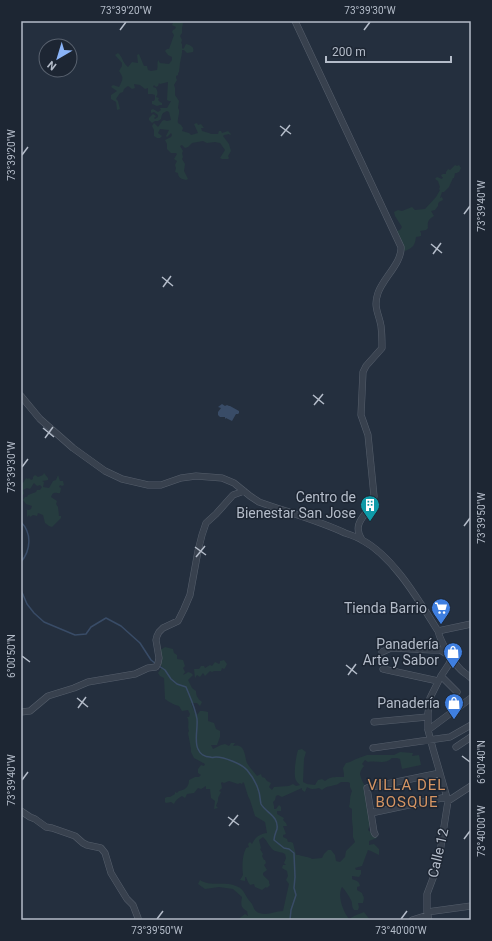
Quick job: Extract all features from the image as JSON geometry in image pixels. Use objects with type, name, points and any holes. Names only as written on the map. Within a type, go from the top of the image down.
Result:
[{"type":"street","points":[[295,21],[401,247],[400,258],[377,294],[376,308],[381,328],[382,348],[366,366],[363,372],[361,415],[368,435],[374,500],[359,522],[357,529],[362,540]]},
{"type":"street","points":[[21,396],[40,418],[74,448],[105,471],[122,479],[148,485],[161,485],[181,478],[196,476],[222,478],[234,483],[259,502],[332,527],[362,540],[375,549],[391,564],[420,602],[452,657],[462,671],[471,678]]},
{"type":"street","points":[[21,712],[30,711],[48,696],[88,682],[135,674],[157,665],[159,658],[156,640],[157,636],[163,628],[178,621],[184,609],[190,595],[198,551],[206,523],[233,495],[244,491]]},
{"type":"street","points":[[438,631],[471,624]]},
{"type":"street","points":[[382,652],[391,648],[440,650],[452,657]]},
{"type":"street","name":"Calle 12","points":[[428,915],[427,894],[438,865],[448,800],[428,730],[427,717],[430,698],[439,678],[452,657]]},
{"type":"street","points":[[383,669],[439,678],[457,692]]},
{"type":"street","points":[[428,730],[471,698]]},
{"type":"street","points":[[374,722],[427,717]]},
{"type":"street","points":[[374,748],[450,737],[471,725]]},
{"type":"street","points":[[456,747],[471,737]]},
{"type":"street","points":[[375,834],[367,788],[440,774]]},
{"type":"street","points":[[372,813],[442,798],[448,800],[471,786]]},
{"type":"street","points":[[21,811],[46,827],[75,836],[87,845],[101,848],[105,854],[111,873],[127,899],[134,905],[138,918],[137,920]]},
{"type":"street","points":[[412,920],[471,906]]},
{"type":"green space","points":[[172,21],[182,21],[181,23],[183,23],[182,33],[180,36],[182,40],[182,48],[184,48],[186,44],[193,48],[193,52],[187,53],[182,50],[179,72],[176,76],[177,80],[174,85],[175,95],[179,101],[178,123],[183,128],[182,131],[191,135],[198,133],[194,124],[197,123],[198,125],[201,124],[204,128],[201,128],[202,131],[211,134],[218,134],[219,131],[222,133],[228,131],[231,134],[223,136],[229,144],[231,151],[228,159],[220,158],[225,150],[220,143],[207,143],[203,141],[192,143],[185,148],[182,145],[180,146],[183,151],[182,159],[185,164],[184,171],[188,179],[186,180],[180,178],[178,173],[175,172],[175,165],[177,161],[174,159],[177,154],[171,153],[167,149],[165,140],[172,135],[171,133],[167,137],[166,136],[169,130],[160,129],[158,133],[162,136],[157,138],[154,136],[152,126],[154,123],[158,127],[162,121],[171,120],[169,112],[167,111],[163,113],[161,119],[158,121],[152,123],[149,120],[153,114],[156,116],[154,118],[155,119],[158,117],[158,115],[154,112],[151,113],[151,110],[153,109],[158,112],[161,110],[160,108],[167,108],[171,101],[167,100],[168,82],[159,83],[158,86],[156,87],[154,85],[153,87],[156,88],[158,93],[156,97],[159,98],[158,100],[162,103],[162,105],[157,106],[152,104],[152,101],[155,99],[155,95],[148,94],[148,88],[145,89],[140,85],[134,84],[135,88],[132,89],[128,86],[116,99],[120,109],[117,110],[116,102],[111,99],[111,95],[117,91],[111,87],[113,85],[119,87],[122,79],[122,75],[119,71],[122,63],[115,55],[118,53],[128,67],[132,62],[138,63],[137,55],[139,54],[144,66],[147,66],[148,70],[151,71],[157,70],[158,60],[160,63],[169,64],[172,57],[165,51],[169,49],[174,35],[172,32],[176,27],[172,25]]},
{"type":"green space","points":[[455,165],[459,165],[461,168],[459,172],[455,173],[449,187],[442,192],[440,198],[442,197],[443,200],[439,202],[435,210],[431,211],[434,216],[429,220],[428,228],[420,231],[421,236],[416,237],[413,246],[405,251],[402,249],[396,231],[400,230],[402,227],[394,212],[412,207],[415,210],[425,209],[440,190],[438,181],[435,179],[437,177],[442,179],[443,177],[441,175],[446,174],[448,169],[450,170]]},
{"type":"green space","points":[[44,473],[48,480],[42,481],[44,482],[43,487],[49,488],[53,481],[56,480],[58,475],[60,481],[63,481],[64,485],[60,485],[59,487],[61,488],[60,493],[54,493],[51,497],[57,501],[56,504],[58,507],[59,516],[61,516],[61,518],[52,527],[45,523],[43,515],[38,513],[37,516],[33,515],[30,517],[29,515],[27,517],[27,510],[24,509],[29,510],[32,506],[26,504],[23,500],[25,497],[36,492],[37,490],[40,490],[42,487],[40,485],[37,486],[34,483],[30,489],[27,488],[23,490],[24,494],[21,496],[21,483],[23,483],[26,478],[31,480],[35,475],[38,477]]},
{"type":"green space","points":[[165,647],[173,649],[174,653],[177,655],[177,659],[183,660],[185,666],[183,668],[185,672],[183,675],[188,672],[193,675],[188,680],[192,688],[196,691],[199,700],[202,702],[200,706],[197,703],[191,703],[194,711],[197,715],[200,711],[208,712],[208,721],[214,723],[216,729],[220,731],[220,737],[217,745],[211,745],[213,749],[225,744],[229,746],[231,743],[235,743],[233,746],[241,747],[244,750],[249,766],[257,776],[261,774],[262,777],[271,783],[269,787],[272,790],[274,787],[289,786],[293,784],[296,786],[300,785],[296,779],[295,771],[298,750],[302,749],[306,752],[304,759],[303,782],[315,785],[318,780],[322,779],[325,781],[331,778],[344,777],[343,768],[346,763],[367,755],[394,755],[400,752],[413,753],[412,756],[419,755],[421,765],[402,769],[400,759],[397,758],[392,758],[384,762],[368,762],[365,760],[362,764],[364,766],[360,774],[365,786],[369,808],[370,821],[368,830],[377,838],[369,841],[369,845],[374,844],[379,849],[379,855],[368,850],[362,866],[355,868],[356,870],[361,870],[361,874],[359,877],[352,876],[352,879],[358,881],[360,886],[357,887],[357,890],[362,893],[364,898],[363,903],[358,903],[358,910],[354,910],[351,900],[342,887],[340,899],[349,919],[364,912],[370,920],[237,920],[245,914],[248,916],[247,911],[243,908],[241,902],[242,897],[233,889],[219,887],[205,889],[198,884],[200,880],[208,883],[227,884],[238,887],[252,903],[256,911],[266,914],[283,911],[289,884],[286,880],[288,876],[287,871],[282,868],[283,865],[286,865],[284,863],[286,858],[285,854],[273,850],[263,837],[259,840],[260,849],[266,863],[264,865],[267,870],[263,873],[263,875],[269,881],[270,885],[262,890],[255,887],[254,884],[250,885],[246,877],[245,881],[240,880],[243,875],[242,865],[246,848],[249,847],[248,844],[250,842],[252,844],[258,836],[267,833],[265,822],[255,816],[243,782],[242,784],[229,781],[221,783],[222,788],[219,791],[221,792],[216,806],[218,808],[214,809],[215,801],[211,798],[210,789],[206,789],[206,786],[201,789],[198,788],[194,793],[187,794],[185,798],[182,796],[174,804],[171,802],[165,802],[165,798],[170,797],[175,794],[175,792],[177,793],[186,788],[189,780],[199,777],[201,775],[198,773],[198,769],[201,765],[204,766],[205,764],[194,758],[191,752],[187,717],[189,717],[190,714],[188,710],[182,711],[179,706],[165,699],[164,678],[158,673],[162,667],[160,664],[159,649]],"holes":[[[341,782],[350,783],[352,791],[349,807],[352,809],[353,837],[355,842],[346,851],[345,857],[340,862],[336,861],[335,855],[331,850],[328,850],[322,858],[312,859],[296,855],[293,843],[288,842],[287,839],[283,837],[283,835],[286,834],[283,826],[287,826],[283,820],[284,818],[277,814],[277,811],[281,811],[281,807],[279,805],[276,809],[274,809],[273,802],[276,796],[278,795],[282,797],[302,788],[305,792],[307,787],[312,789],[319,788],[322,790]]]},
{"type":"green space","points":[[224,660],[227,664],[221,671],[210,671],[205,676],[203,673],[200,677],[197,675],[195,678],[194,669],[199,669],[201,666],[204,666],[205,668],[210,665],[212,666],[215,662],[219,664],[220,661]]},
{"type":"water","points":[[222,404],[239,411],[232,421],[218,415],[221,408],[218,407]]},
{"type":"waterway","points":[[21,522],[25,526],[29,542],[27,552],[21,562]]},
{"type":"waterway","points":[[21,590],[27,604],[44,622],[75,635],[86,634],[91,627],[106,618],[121,626],[140,643],[151,660],[156,664]]},
{"type":"waterway","points":[[159,666],[165,670],[171,679],[177,684],[186,687],[197,719],[196,743],[200,752],[206,756],[219,757],[233,761],[247,770],[257,786],[261,804],[276,821],[277,829],[274,840],[284,848],[289,849],[294,853],[294,888],[296,895],[291,910],[290,920]]},
{"type":"place","name":"Centro de Bienestar San Jose","points":[[370,522]]},
{"type":"place","name":"Tienda Barrio","points":[[441,625]]},
{"type":"place","name":"Panadería Arte y Sabor","points":[[453,669]]},
{"type":"place","name":"Panadería","points":[[454,720]]},
{"type":"district","name":"VILLA DEL BOSQUE","points":[[407,794]]}]
